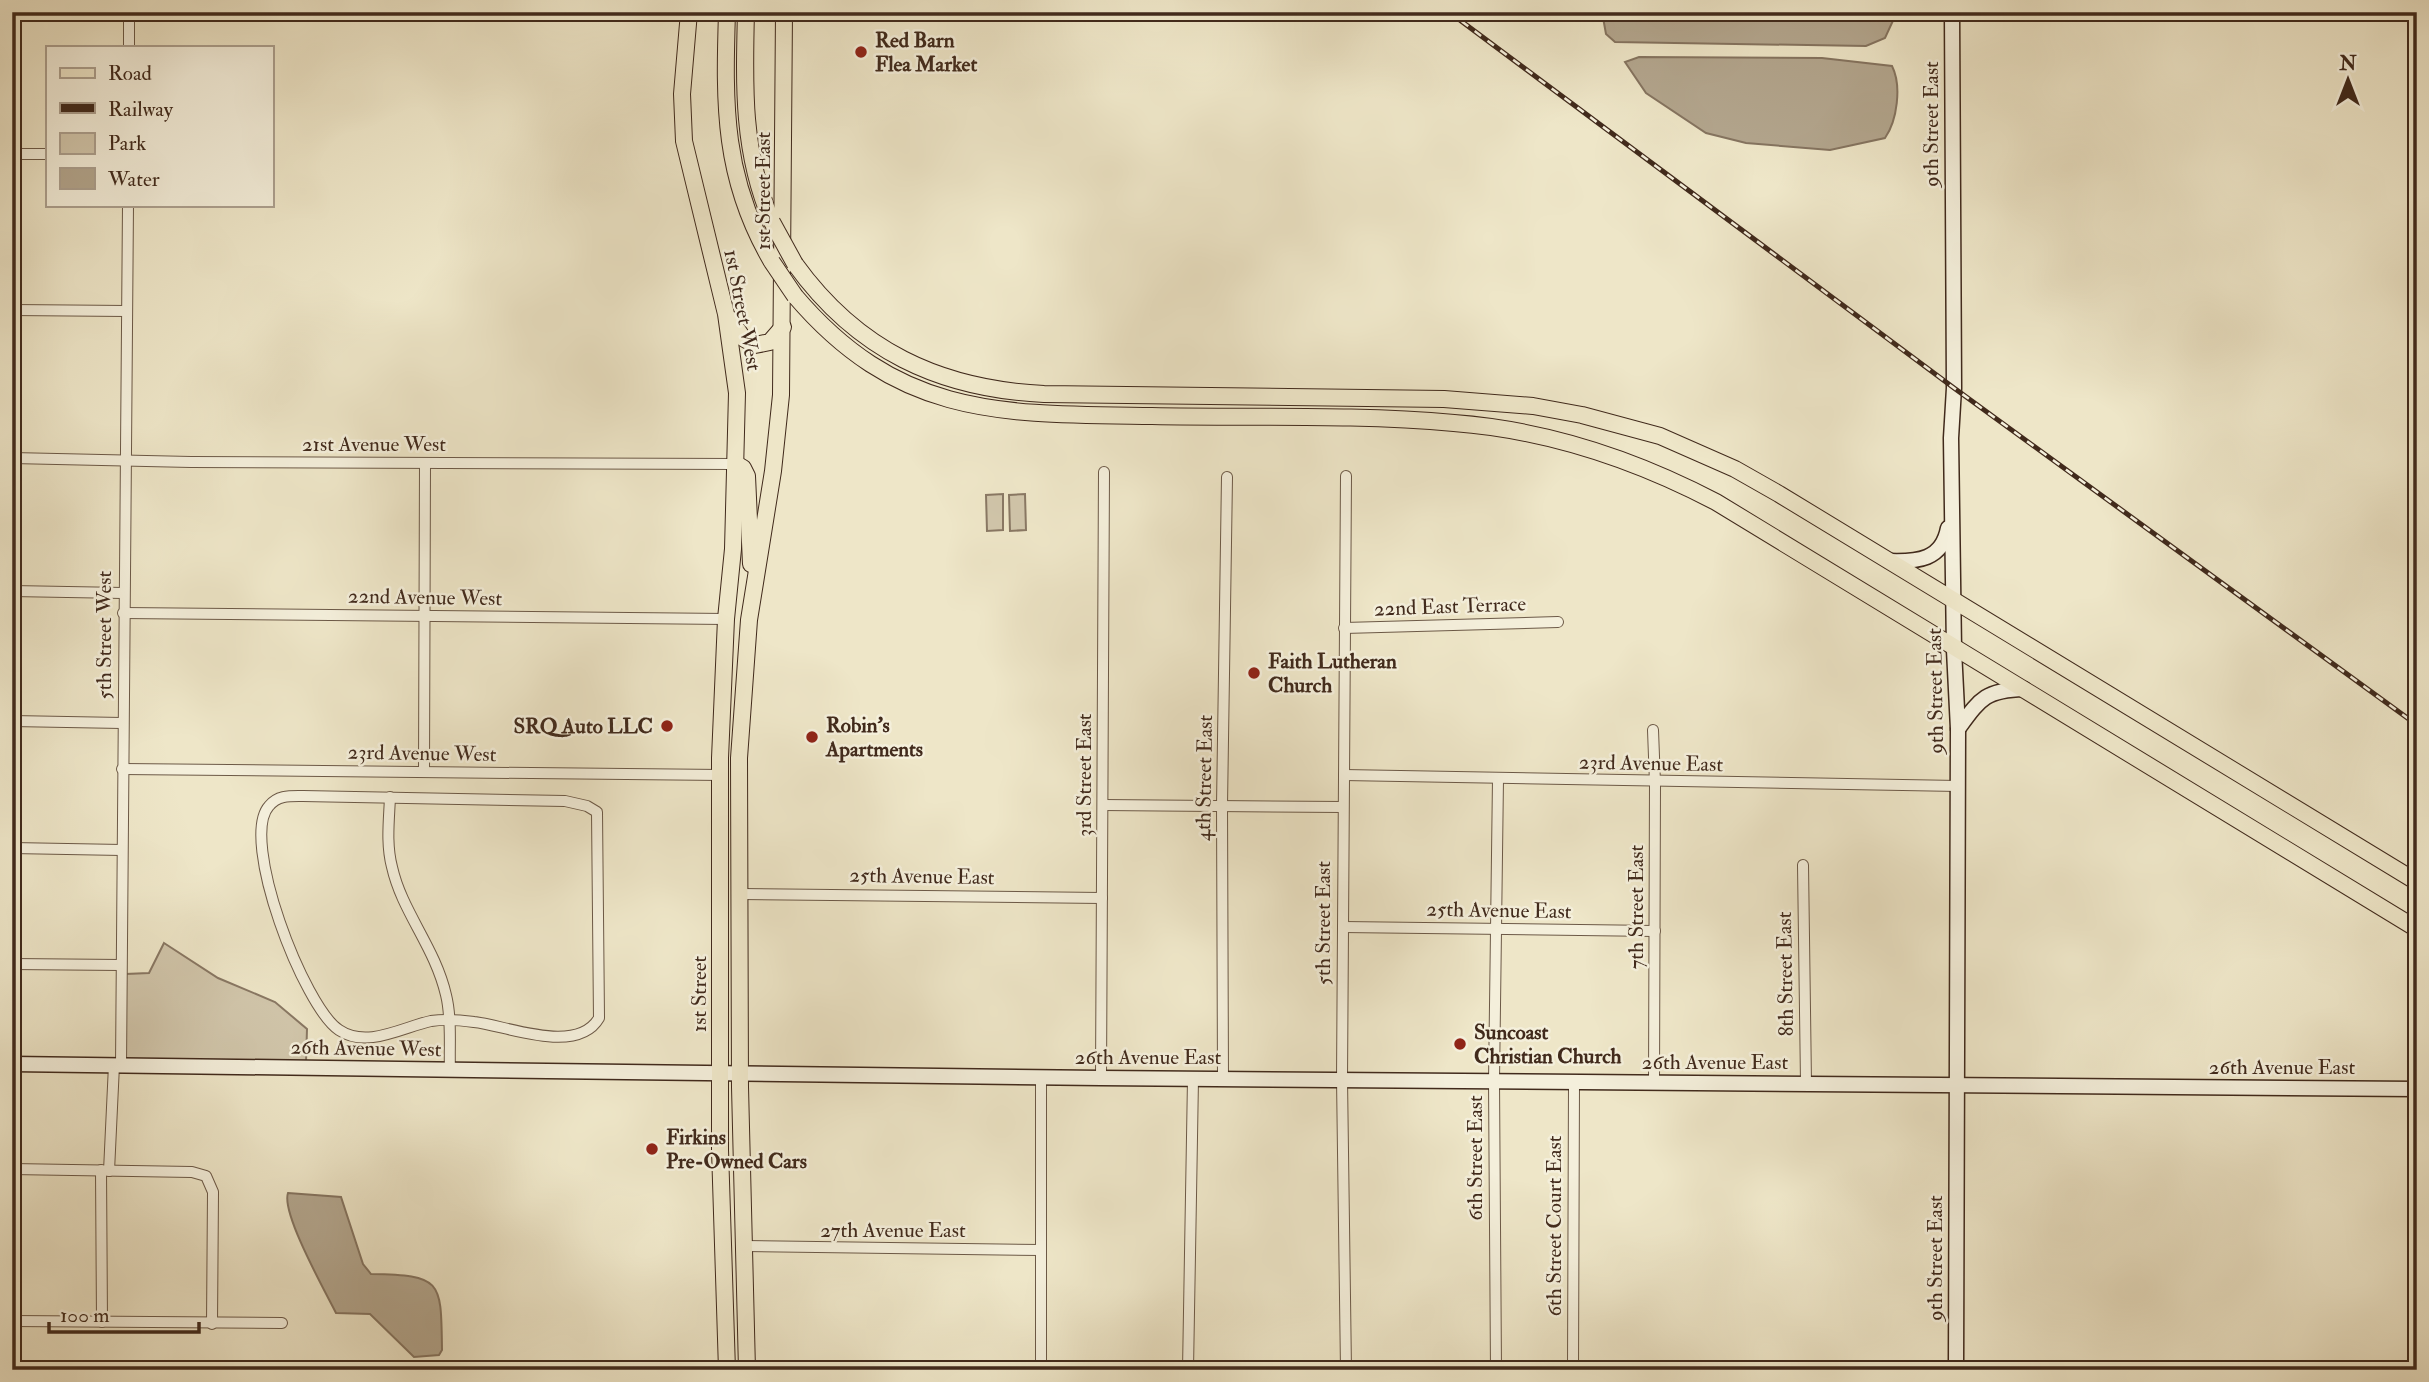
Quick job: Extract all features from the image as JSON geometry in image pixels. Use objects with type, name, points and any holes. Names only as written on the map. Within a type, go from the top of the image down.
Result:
[{"type":"main road","name":"1st Street West","points":[[690,12],[682,94],[684,141],[726,314],[736,383],[733,549],[726,619]]},
{"type":"main road","name":"1st Street West","points":[[727,12],[725,111],[732,164],[748,216],[772,262],[795,296],[837,338],[881,369],[937,396],[989,410],[1043,415],[1431,421],[1509,430],[1592,449],[1648,470],[1716,502],[1954,650],[2417,929]]},
{"type":"main road","points":[[746,12],[745,126],[755,178],[772,222],[795,264],[824,300],[864,335],[908,362],[957,382],[991,390],[1044,394],[1444,399],[1557,410],[1622,425],[1693,449],[1746,475],[2417,881]]},
{"type":"main road","name":"1st Street East","points":[[749,620],[776,451],[783,327],[784,12]]},
{"type":"main road","points":[[726,314],[743,338],[755,345],[770,342],[783,327]]},
{"type":"main road","points":[[736,464],[743,468],[747,476],[754,587],[743,610],[726,619],[734,626],[736,634],[732,781],[739,820]]},
{"type":"main road","name":"1st Street","points":[[726,619],[721,775],[720,1074],[727,1370]]},
{"type":"main road","name":"1st Street","points":[[747,1370],[740,1074],[739,820],[742,706],[749,620]]},
{"type":"main road","points":[[725,1248],[735,1276],[738,1370]]},
{"type":"street","points":[[129,12],[129,46]]},
{"type":"street","name":"9th Street East","points":[[1952,12],[1952,510],[1958,729],[1956,1370]]},
{"type":"street","points":[[12,154],[46,154]]},
{"type":"street","name":"5th Street West","points":[[102,1322],[105,1170],[117,1065],[121,965],[128,206]]},
{"type":"street","points":[[12,310],[127,311]]},
{"type":"street","name":"21st Avenue West","points":[[12,458],[425,464],[736,464]]},
{"type":"street","points":[[424,772],[425,464]]},
{"type":"street","name":"3rd Street East","points":[[1101,1078],[1104,472]]},
{"type":"street","name":"4th Street East","points":[[1223,1079],[1222,805],[1227,477]]},
{"type":"street","name":"5th Street East","points":[[1346,477],[1342,1079],[1346,1370]]},
{"type":"street","points":[[1889,561],[1911,562],[1935,554],[1946,540],[1952,510]]},
{"type":"street","points":[[12,592],[123,593]]},
{"type":"street","name":"22nd Avenue West","points":[[123,613],[726,619]]},
{"type":"street","name":"22nd East Terrace","points":[[1344,628],[1558,622]]},
{"type":"street","points":[[1958,729],[1978,702],[1990,693],[2024,690]]},
{"type":"street","points":[[12,721],[122,723]]},
{"type":"street","name":"7th Street East","points":[[1653,730],[1654,1083]]},
{"type":"street","name":"23rd Avenue West","points":[[122,769],[721,775]]},
{"type":"street","name":"23rd Avenue East","points":[[1344,775],[1655,783],[1958,786]]},
{"type":"street","name":"6th Street East","points":[[1496,1370],[1494,1082],[1498,779]]},
{"type":"street","points":[[280,797],[390,797],[565,801],[587,806],[597,812],[599,1018],[596,1024],[575,1033],[551,1037],[477,1022],[449,1021],[434,1021],[373,1037],[349,1035],[337,1030],[317,1003],[291,957],[265,871],[263,819],[267,807],[280,797]]},
{"type":"street","points":[[390,797],[388,850],[392,870],[438,967],[447,998],[450,1070]]},
{"type":"street","points":[[1103,805],[1343,807]]},
{"type":"street","points":[[12,848],[122,850]]},
{"type":"street","name":"8th Street East","points":[[1803,865],[1806,1083]]},
{"type":"street","name":"25th Avenue East","points":[[741,894],[1102,898]]},
{"type":"street","name":"25th Avenue East","points":[[1343,927],[1655,931]]},
{"type":"street","points":[[12,964],[121,965]]},
{"type":"street","name":"26th Avenue West","points":[[12,1064],[720,1074]]},
{"type":"street","name":"26th Avenue East","points":[[720,1074],[2417,1089]]},
{"type":"street","points":[[1041,1077],[1041,1370]]},
{"type":"street","points":[[1188,1370],[1193,1079]]},
{"type":"street","name":"6th Street Court East","points":[[1573,1370],[1574,1083]]},
{"type":"street","points":[[12,1169],[192,1172],[206,1176],[213,1192],[212,1324]]},
{"type":"street","name":"27th Avenue East","points":[[745,1246],[1041,1250]]},
{"type":"street","points":[[12,1321],[282,1323]]},
{"type":"green space","points":[[1003,494],[1003,530],[987,531],[986,495]]},
{"type":"green space","points":[[1025,494],[1026,530],[1010,531],[1009,495]]},
{"type":"green space","points":[[164,943],[218,978],[275,1002],[307,1029],[306,1062],[126,1060],[126,974],[149,973]]},
{"type":"water","points":[[1602,12],[1897,12],[1885,38],[1866,46],[1615,42],[1606,34]]},
{"type":"water","points":[[1639,57],[1822,58],[1892,66],[1897,83],[1893,122],[1885,138],[1830,150],[1746,143],[1706,133],[1646,93],[1625,62]]},
{"type":"water","points":[[288,1193],[341,1197],[363,1264],[371,1274],[412,1277],[425,1280],[433,1287],[441,1309],[442,1350],[439,1355],[414,1357],[370,1314],[336,1313],[297,1234],[291,1217]]},
{"type":"railway","points":[[1449,12],[1954,388],[2417,725]]},
{"type":"place","name":"Red Barn Flea Market","points":[[861,52]]},
{"type":"place","name":"Faith Lutheran Church","points":[[1254,673]]},
{"type":"place","name":"SRQ Auto LLC","points":[[667,726]]},
{"type":"place","name":"Robin's Apartments","points":[[812,737]]},
{"type":"place","name":"Suncoast Christian Church","points":[[1460,1044]]},
{"type":"place","name":"Firkins Pre-Owned Cars","points":[[652,1149]]}]
